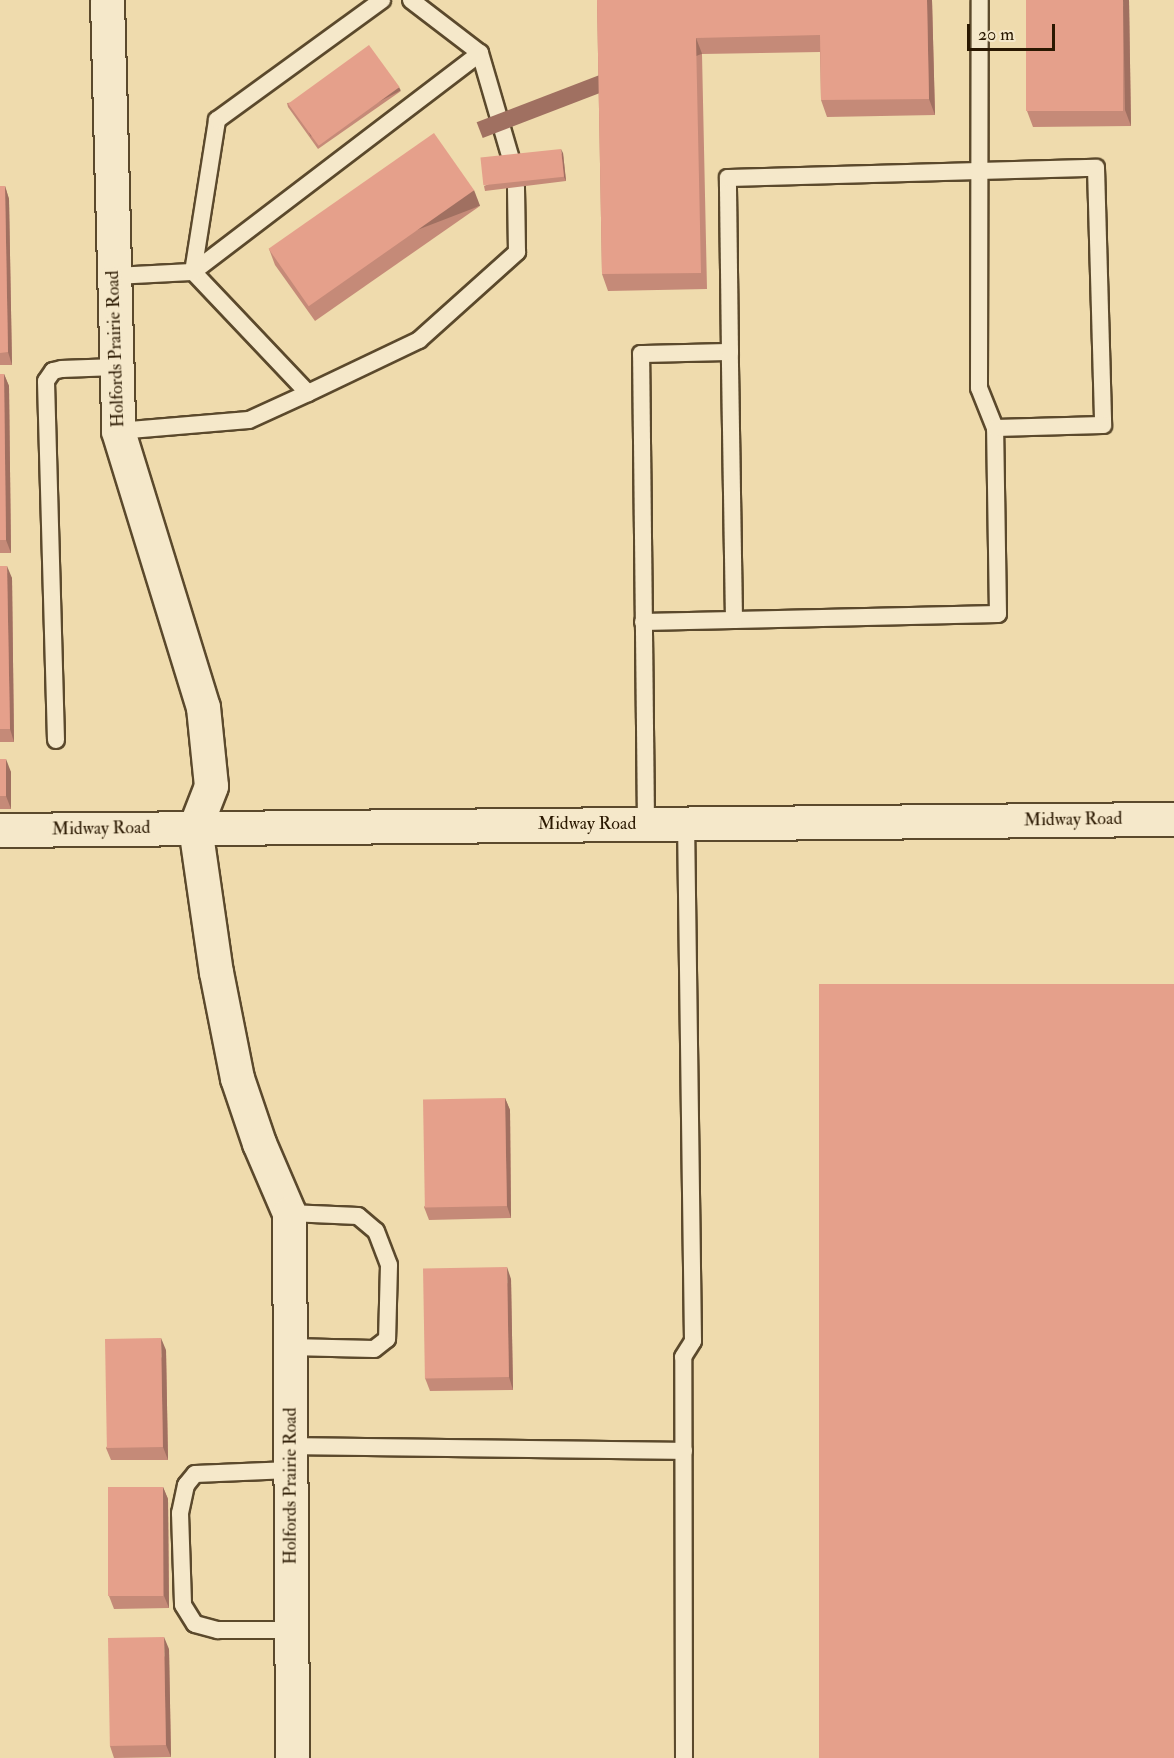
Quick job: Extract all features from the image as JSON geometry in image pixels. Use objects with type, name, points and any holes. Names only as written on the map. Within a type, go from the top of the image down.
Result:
[{"type":"street","name":"Holfords Prairie Road","points":[[107,0],[118,430],[204,707],[211,786],[195,827]]},
{"type":"street","name":"Midway Road","points":[[0,830],[1174,819]]},
{"type":"street","points":[[195,827],[216,972],[237,1078],[289,1214]]},
{"type":"street","name":"Holfords Prairie Road","points":[[289,1214],[292,1758]]},
{"type":"lane","points":[[193,272],[217,120],[382,0]]},
{"type":"lane","points":[[411,0],[480,53],[511,159]]},
{"type":"lane","points":[[643,622],[998,614],[995,428],[979,388],[980,0]]},
{"type":"lane","points":[[113,276],[193,272],[480,53]]},
{"type":"lane","points":[[734,620],[728,178],[981,169],[1096,168],[1103,425],[995,428]]},
{"type":"lane","points":[[118,430],[249,420],[419,340],[517,252],[516,187]]},
{"type":"lane","points":[[193,272],[308,393]]},
{"type":"lane","points":[[646,823],[641,354],[730,352]]},
{"type":"lane","points":[[56,740],[46,381],[53,371],[62,369],[115,367]]},
{"type":"lane","points":[[684,1758],[683,1357],[693,1341],[686,823]]},
{"type":"lane","points":[[289,1214],[358,1216],[376,1231],[389,1265],[387,1339],[374,1349],[290,1347]]},
{"type":"lane","points":[[290,1630],[218,1630],[195,1624],[183,1605],[180,1513],[186,1485],[195,1474],[291,1458],[684,1452]]},
{"type":"building","points":[[597,0],[927,0],[929,99],[821,100],[820,35],[696,38],[701,273],[602,274]]},
{"type":"building","points":[[1026,0],[1123,0],[1123,111],[1026,111]]},
{"type":"building","points":[[369,45],[400,87],[319,146],[288,104]]},
{"type":"building","points":[[434,133],[474,190],[309,306],[269,249]]},
{"type":"building","points":[[561,149],[564,177],[483,185],[480,157]]},
{"type":"building","points":[[0,186],[5,186],[8,352],[0,353]]},
{"type":"building","points":[[0,374],[4,374],[6,540],[0,540]]},
{"type":"building","points":[[0,566],[7,566],[10,729],[0,729]]},
{"type":"building","points":[[0,759],[6,759],[6,796],[0,796]]},
{"type":"building","points":[[819,984],[1174,984],[1174,1758],[819,1758]]},
{"type":"building","points":[[505,1098],[507,1206],[425,1207],[423,1099]]},
{"type":"building","points":[[507,1267],[509,1377],[425,1378],[423,1268]]},
{"type":"building","points":[[161,1338],[163,1447],[107,1448],[105,1339]]},
{"type":"building","points":[[108,1487],[163,1487],[163,1596],[108,1596]]},
{"type":"building","points":[[164,1637],[166,1745],[110,1746],[108,1638]]}]
